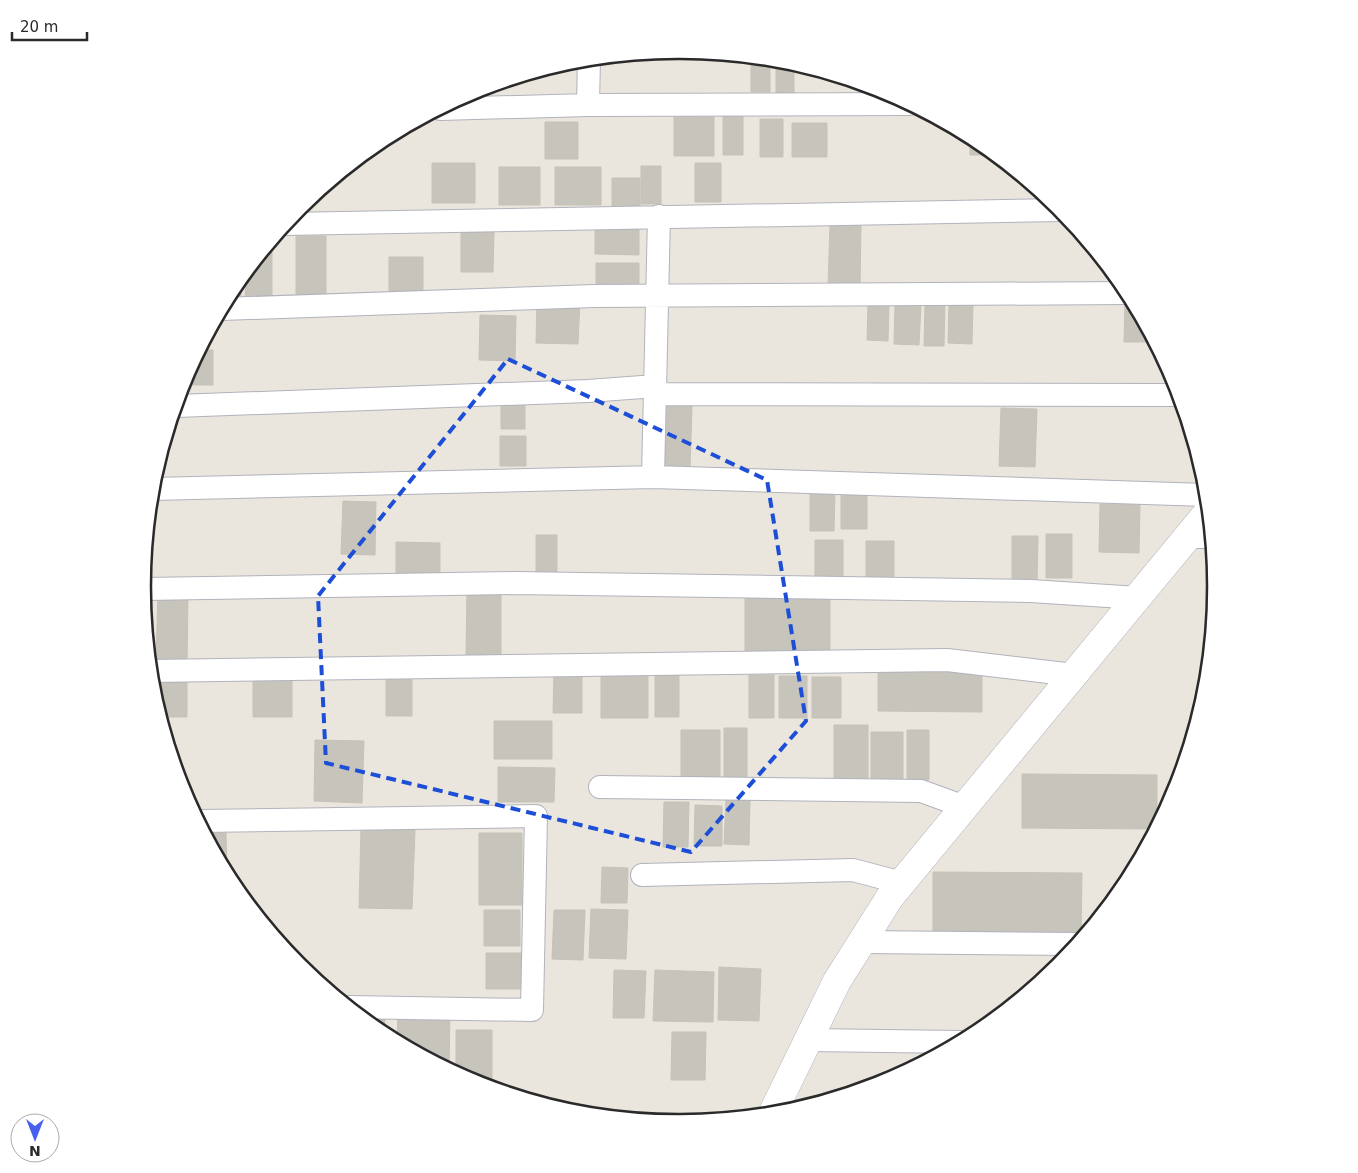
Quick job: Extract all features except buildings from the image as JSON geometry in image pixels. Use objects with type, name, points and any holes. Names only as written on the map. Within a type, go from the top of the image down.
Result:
[{"type":"street","points":[[588,105],[589,67]]},
{"type":"street","points":[[456,109],[884,100]]},
{"type":"street","points":[[296,224],[1049,210]]},
{"type":"street","points":[[654,477],[659,216]]},
{"type":"street","points":[[231,309],[658,296],[1118,293]]},
{"type":"street","points":[[183,406],[656,390],[1171,395]]},
{"type":"street","points":[[160,489],[654,477],[1199,495]]},
{"type":"street","points":[[776,1105],[837,981],[861,942],[902,884],[1138,598],[1199,537]]},
{"type":"street","points":[[151,589],[516,583],[1021,590],[1138,598]]},
{"type":"street","points":[[158,670],[947,660],[1074,675]]},
{"type":"street","points":[[600,787],[921,791],[965,806]]},
{"type":"street","points":[[206,821],[536,816],[532,1010],[361,1007]]},
{"type":"street","points":[[642,875],[853,870],[902,884]]},
{"type":"street","points":[[861,942],[1067,944]]},
{"type":"street","points":[[808,1040],[946,1042]]},
{"type":"highlighted area","points":[[508,359],[767,480],[806,721],[691,852],[326,763],[318,596]]}]
